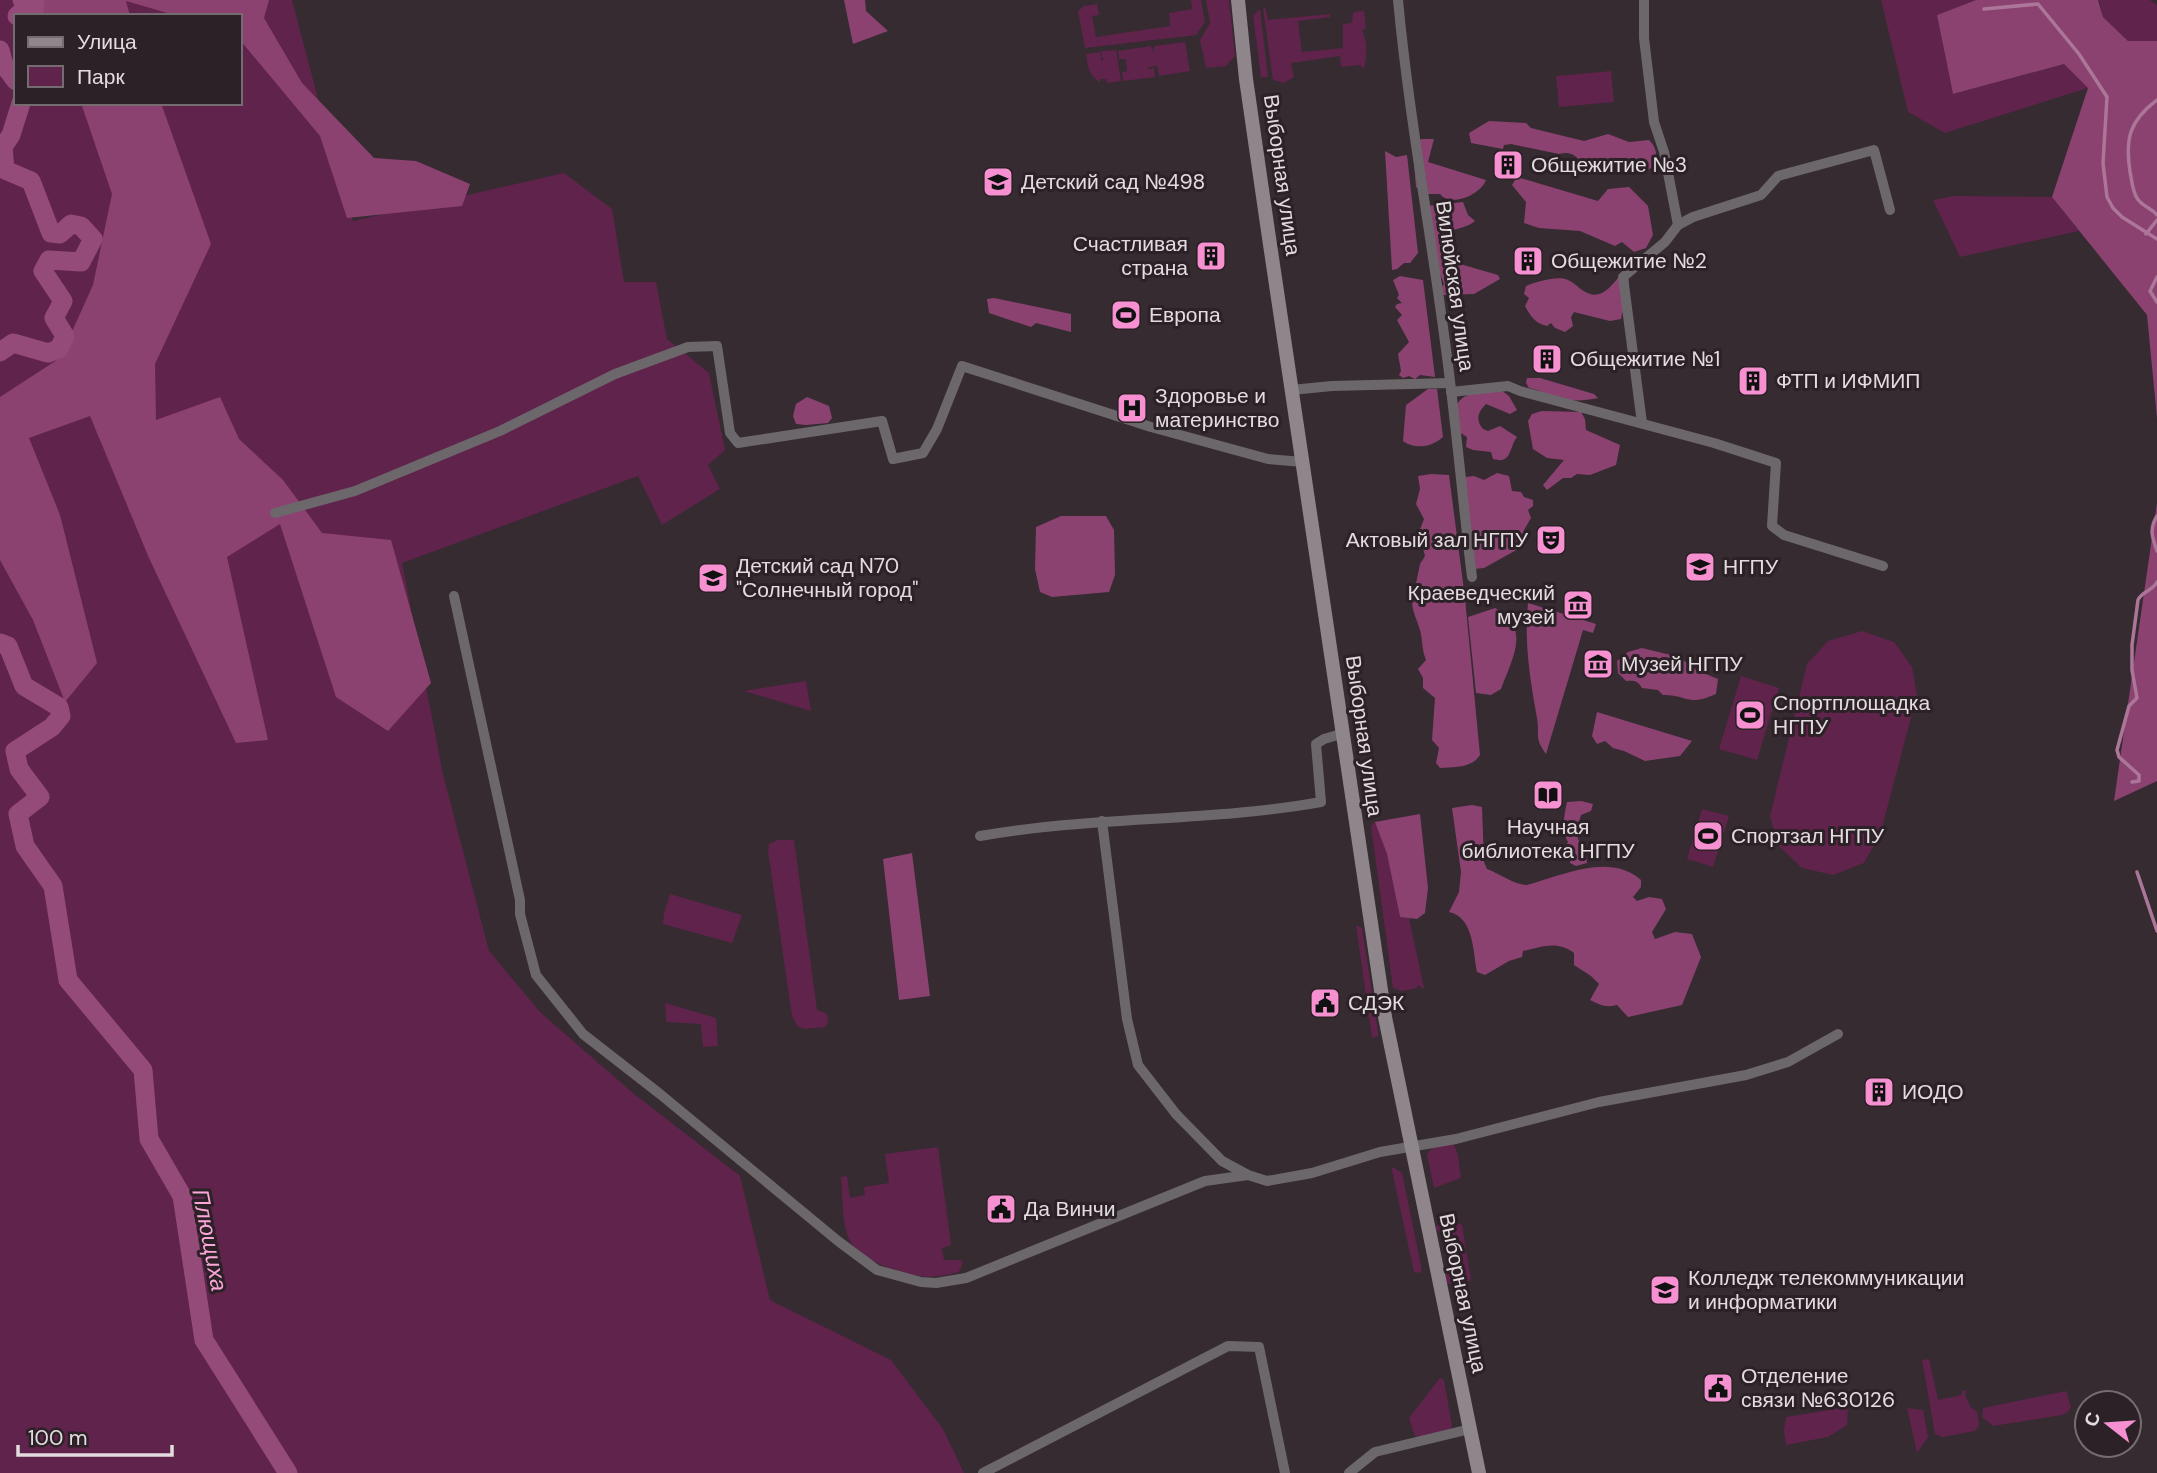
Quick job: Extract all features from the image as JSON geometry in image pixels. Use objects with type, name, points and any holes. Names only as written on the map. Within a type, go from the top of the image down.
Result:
[{"type":"main road","name":"Выборная улица","points":[[1238,0],[1246,79],[1385,1017],[1479,1473]]},
{"type":"street","name":"Вилюйская улица","points":[[1398,0],[1408,98],[1451,387],[1457,463],[1472,577]]},
{"type":"street","points":[[1644,0],[1644,38],[1654,122],[1664,152],[1678,225]]},
{"type":"street","points":[[1642,423],[1623,277],[1665,242],[1678,225],[1716,208],[1748,201],[1760,195],[1778,176],[1874,150],[1890,210]]},
{"type":"street","points":[[275,513],[355,491],[500,431],[615,374],[688,347],[717,346],[730,433],[738,443],[882,421],[893,459],[923,453],[937,429],[962,366],[1151,426],[1268,459],[1304,462]]},
{"type":"street","points":[[1292,390],[1332,386],[1508,386],[1714,443],[1776,463],[1772,526],[1783,535],[1884,566]]},
{"type":"street","points":[[454,596],[520,900],[520,914],[536,975],[583,1034],[877,1270],[920,1282],[936,1283],[966,1278],[1205,1181],[1248,1175]]},
{"type":"street","points":[[980,836],[1102,821],[1177,818],[1321,802],[1316,744],[1341,734]]},
{"type":"street","points":[[1102,821],[1126,1019],[1138,1065],[1176,1114],[1210,1151],[1248,1175],[1266,1181],[1312,1173],[1380,1152],[1456,1139],[1599,1102],[1746,1075],[1788,1062],[1838,1034]]},
{"type":"street","points":[[983,1473],[1228,1346],[1259,1347],[1285,1473]]},
{"type":"street","points":[[1349,1473],[1375,1452],[1470,1429]]},
{"type":"street","points":[[1364,1473],[1375,1452]]},
{"type":"green space","points":[[0,0],[292,0],[353,221],[564,173],[612,209],[624,282],[656,282],[667,339],[709,373],[725,450],[708,465],[720,489],[662,525],[638,476],[402,563],[443,774],[489,951],[541,1013],[633,1093],[740,1176],[770,1300],[891,1360],[943,1429],[964,1473],[0,1473]]},
{"type":"green space","points":[[1191,0],[1201,0],[1205,22],[1196,35],[1085,48],[1078,11],[1084,6],[1097,4],[1099,15],[1092,16],[1096,37],[1170,26],[1169,13],[1192,9]]},
{"type":"green space","points":[[1206,0],[1229,0],[1235,56],[1226,66],[1206,68],[1200,40],[1210,23]]},
{"type":"green space","points":[[1881,0],[1976,0],[1937,15],[1953,94],[2064,64],[2088,88],[1945,133],[1908,112]]},
{"type":"green space","points":[[2099,0],[2150,0],[2157,5],[2157,41],[2128,41],[2103,17]]},
{"type":"green space","points":[[1265,7],[1268,20],[1330,14],[1330,17],[1298,21],[1302,52],[1343,48],[1343,24],[1352,23],[1353,12],[1364,11],[1364,69],[1360,65],[1341,67],[1340,56],[1291,63],[1294,77],[1284,83],[1273,80]]},
{"type":"green space","points":[[1260,9],[1268,77],[1261,77],[1253,16]]},
{"type":"green space","points":[[1185,42],[1190,71],[1159,76],[1157,66],[1148,67],[1154,68],[1155,77],[1123,81],[1122,72],[1127,71],[1126,59],[1119,59],[1118,51],[1151,46],[1153,52],[1154,46]]},
{"type":"green space","points":[[1116,50],[1121,81],[1107,83],[1106,79],[1100,79],[1100,82],[1091,73],[1086,54],[1100,52],[1102,61],[1104,58],[1101,51]]},
{"type":"green space","points":[[1611,71],[1614,102],[1559,107],[1556,76]]},
{"type":"green space","points":[[1954,196],[2052,197],[2079,231],[1960,257],[1933,200]]},
{"type":"green space","points":[[1862,631],[1894,642],[1912,667],[1917,695],[1880,835],[1864,863],[1833,875],[1802,868],[1778,845],[1770,816],[1807,664],[1828,641]]},
{"type":"green space","name":"Спортплощадка НГПУ","points":[[1741,676],[1779,688],[1757,760],[1719,749]]},
{"type":"green space","points":[[806,681],[811,711],[744,691]]},
{"type":"green space","name":"Спортзал НГПУ","points":[[1702,809],[1729,816],[1713,867],[1687,859]]},
{"type":"green space","points":[[1375,822],[1387,854],[1400,917],[1409,918],[1424,988],[1419,985],[1417,988],[1402,991],[1393,988],[1371,826]]},
{"type":"green space","points":[[778,840],[794,840],[817,1010],[827,1014],[828,1022],[825,1027],[798,1027],[792,1016],[768,851],[769,844]]},
{"type":"green space","points":[[670,894],[742,915],[732,943],[663,924]]},
{"type":"green space","points":[[1356,925],[1362,928],[1378,1032],[1378,1036],[1372,1038]]},
{"type":"green space","points":[[665,1003],[716,1018],[718,1046],[703,1047],[701,1024],[666,1022]]},
{"type":"green space","points":[[1453,1143],[1458,1155],[1461,1178],[1434,1188],[1427,1154],[1435,1145]]},
{"type":"green space","points":[[938,1147],[951,1245],[942,1248],[944,1260],[961,1260],[963,1262],[959,1272],[926,1277],[893,1269],[871,1260],[855,1248],[847,1234],[841,1177],[847,1176],[850,1198],[865,1195],[864,1187],[889,1183],[885,1154]]},
{"type":"green space","points":[[1391,1166],[1402,1173],[1422,1270],[1420,1273],[1414,1272]]},
{"type":"green space","points":[[1449,1221],[1462,1225],[1471,1279],[1463,1286],[1446,1283],[1445,1273],[1449,1269],[1443,1233],[1435,1230],[1437,1225]]},
{"type":"green space","points":[[1929,1359],[1938,1400],[1962,1395],[1962,1391],[1967,1390],[1965,1395],[1971,1408],[1977,1411],[1979,1425],[1975,1431],[1943,1437],[1935,1434],[1922,1360]]},
{"type":"green space","points":[[1440,1378],[1444,1380],[1451,1429],[1415,1436],[1409,1418]]},
{"type":"green space","points":[[2066,1391],[2071,1407],[2062,1415],[1993,1426],[1982,1417],[1983,1408]]},
{"type":"green space","points":[[1848,1407],[1847,1425],[1828,1437],[1786,1445],[1786,1417]]},
{"type":"green space","points":[[1907,1408],[1923,1410],[1928,1437],[1917,1453]]},
{"type":"shaded area","points":[[26,0],[269,0],[264,18],[302,83],[374,158],[416,161],[470,184],[462,206],[347,218],[320,136],[242,42],[242,14],[171,14],[126,1],[129,14],[37,14]]},
{"type":"shaded area","points":[[844,0],[865,0],[866,11],[888,31],[853,44]]},
{"type":"shaded area","points":[[1976,0],[2098,0],[2103,17],[2128,41],[2157,41],[2157,418],[2147,315],[2052,197],[2088,88],[2064,64],[1953,94],[1937,15]]},
{"type":"shaded area","points":[[82,105],[162,105],[211,244],[155,364],[156,420],[220,397],[239,439],[283,480],[322,533],[391,540],[431,683],[388,731],[336,697],[280,524],[227,557],[268,740],[236,743],[149,558],[90,416],[29,438],[60,515],[97,663],[65,702],[33,620],[0,560],[0,397],[60,358],[93,285],[112,194]]},
{"type":"shaded area","points":[[1489,121],[1526,123],[1531,128],[1584,141],[1608,134],[1629,142],[1649,140],[1656,152],[1655,166],[1647,170],[1609,173],[1602,160],[1595,158],[1590,163],[1583,164],[1570,154],[1511,144],[1504,145],[1503,149],[1471,143],[1469,133]]},
{"type":"shaded area","points":[[1421,139],[1434,139],[1428,162],[1486,180],[1483,185],[1466,198],[1452,200],[1440,194],[1427,194],[1416,187],[1413,150]]},
{"type":"shaded area","points":[[1385,151],[1396,157],[1407,155],[1418,253],[1410,263],[1404,263],[1392,270]]},
{"type":"shaded area","points":[[1517,177],[1598,201],[1608,189],[1629,187],[1648,206],[1653,235],[1646,248],[1634,252],[1622,242],[1615,246],[1580,231],[1539,228],[1524,223],[1526,202],[1512,185]]},
{"type":"shaded area","points":[[1463,202],[1468,215],[1475,221],[1448,233],[1443,259],[1498,275],[1500,279],[1474,294],[1442,295],[1441,288],[1444,284],[1436,263],[1427,206]]},
{"type":"shaded area","points":[[1622,273],[1628,276],[1629,284],[1621,319],[1610,321],[1574,312],[1571,317],[1573,326],[1565,332],[1551,323],[1547,326],[1536,321],[1525,306],[1529,298],[1524,294],[1526,286],[1530,284],[1559,278],[1595,295],[1605,291]]},
{"type":"shaded area","points":[[1400,276],[1423,280],[1435,377],[1420,375],[1415,379],[1399,375],[1401,371],[1398,354],[1409,342],[1397,320],[1402,315],[1395,307],[1402,303],[1397,298],[1399,295],[1393,280]]},
{"type":"shaded area","points":[[994,298],[1071,314],[1071,332],[1036,323],[1031,327],[989,313],[987,299]]},
{"type":"shaded area","points":[[1527,378],[1540,378],[1594,394],[1598,398],[1557,398],[1529,388]]},
{"type":"shaded area","points":[[1428,389],[1437,389],[1443,437],[1429,445],[1413,446],[1403,441],[1406,405]]},
{"type":"shaded area","points":[[1501,390],[1509,396],[1517,410],[1510,414],[1486,404],[1478,419],[1483,429],[1488,431],[1500,426],[1517,437],[1504,460],[1493,459],[1491,452],[1466,447],[1467,437],[1459,432],[1456,411],[1458,403],[1468,395]]},
{"type":"shaded area","points":[[807,397],[829,406],[832,418],[828,423],[796,424],[793,416],[796,404]]},
{"type":"shaded area","points":[[1542,411],[1581,412],[1586,430],[1620,445],[1616,465],[1590,475],[1577,474],[1571,478],[1563,478],[1547,490],[1543,485],[1564,460],[1547,458],[1533,449],[1528,421],[1532,414]]},
{"type":"shaded area","points":[[1497,473],[1509,476],[1512,491],[1521,492],[1524,497],[1533,500],[1533,506],[1528,510],[1531,518],[1524,530],[1520,548],[1484,568],[1474,569],[1465,477],[1474,476],[1484,480]]},
{"type":"shaded area","points":[[1449,475],[1465,598],[1480,755],[1468,765],[1457,767],[1440,768],[1436,763],[1439,748],[1432,740],[1435,698],[1423,688],[1423,678],[1418,669],[1426,660],[1412,600],[1421,595],[1415,588],[1420,564],[1425,556],[1419,532],[1424,519],[1416,504],[1420,489],[1418,476]]},
{"type":"shaded area","points":[[2157,503],[2157,781],[2114,801]]},
{"type":"shaded area","points":[[1061,516],[1106,516],[1114,530],[1115,575],[1109,592],[1052,597],[1040,592],[1035,569],[1036,527]]},
{"type":"shaded area","points":[[1528,603],[1596,624],[1593,633],[1583,630],[1546,754],[1539,740],[1530,675],[1527,647]]},
{"type":"shaded area","points":[[1495,608],[1513,624],[1516,634],[1514,655],[1501,689],[1491,695],[1476,693],[1468,617]]},
{"type":"shaded area","points":[[1642,648],[1679,657],[1696,670],[1718,679],[1716,694],[1693,700],[1663,695],[1658,690],[1642,688],[1635,682],[1626,681],[1618,673],[1617,661],[1628,652]]},
{"type":"shaded area","points":[[1597,712],[1692,741],[1680,756],[1645,761],[1613,748],[1605,741],[1597,744],[1592,736]]},
{"type":"shaded area","points":[[1567,802],[1593,804],[1591,811],[1581,815],[1578,829],[1578,838],[1585,849],[1587,863],[1576,866],[1570,863],[1572,854],[1564,848],[1568,842],[1564,823]]},
{"type":"shaded area","points":[[1472,805],[1482,807],[1484,862],[1487,869],[1527,885],[1585,869],[1615,868],[1641,880],[1641,887],[1633,897],[1637,901],[1649,897],[1662,899],[1666,909],[1652,932],[1655,939],[1675,932],[1692,934],[1701,957],[1682,1005],[1628,1017],[1617,1005],[1600,1005],[1590,1000],[1599,984],[1574,965],[1574,953],[1562,947],[1543,946],[1523,951],[1522,957],[1485,975],[1477,972],[1468,928],[1457,915],[1449,912],[1459,892],[1461,872],[1452,808]]},
{"type":"shaded area","points":[[1420,814],[1428,888],[1425,913],[1417,919],[1400,917],[1387,854],[1375,822]]},
{"type":"shaded area","points":[[912,853],[930,996],[899,1000],[883,859]]},
{"type":"waterway","name":"Плющиха","points":[[19,14],[34,11],[35,1],[22,0]]},
{"type":"waterway","points":[[1984,9],[2038,4],[2079,54],[2107,97],[2103,163],[2107,197],[2122,217],[2157,239]]},
{"type":"waterway","name":"Плющиха","points":[[0,50],[4,65],[14,78]]},
{"type":"waterway","points":[[2157,100],[2135,123],[2128,150],[2135,195],[2157,215]]},
{"type":"waterway","name":"Плющиха","points":[[0,352],[13,343],[48,353],[59,349],[65,336],[54,318],[63,301],[43,271],[49,260],[81,262],[93,239],[81,226],[71,224],[60,234],[51,233],[31,181],[5,170],[3,147],[11,135],[20,105]]},
{"type":"waterway","points":[[2146,234],[2157,220]]},
{"type":"waterway","points":[[2157,277],[2150,291],[2157,302]]},
{"type":"waterway","points":[[2157,516],[2152,533],[2157,551]]},
{"type":"waterway","points":[[2132,782],[2139,781],[2139,775],[2119,757],[2117,750],[2129,706],[2137,698],[2132,670],[2132,645],[2138,600],[2157,582]]},
{"type":"waterway","name":"Плющиха","points":[[0,643],[8,646],[24,686],[59,707],[61,716],[52,727],[15,751],[19,769],[40,797],[18,814],[25,846],[53,886],[68,980],[143,1070],[149,1139],[182,1196],[204,1340],[288,1473]]},
{"type":"waterway","points":[[2137,872],[2157,931]]},
{"type":"place","name":"Общежитие №3","points":[[1508,165]]},
{"type":"place","name":"Детский сад №498","points":[[998,182]]},
{"type":"place","name":"Счастливая страна","points":[[1211,256]]},
{"type":"place","name":"Общежитие №2","points":[[1528,261]]},
{"type":"place","name":"Европа","points":[[1126,315]]},
{"type":"place","name":"Общежитие №1","points":[[1547,359]]},
{"type":"place","name":"ФТП и ИФМИП","points":[[1753,381]]},
{"type":"place","name":"Здоровье и материнство","points":[[1132,408]]},
{"type":"place","name":"Актовый зал НГПУ","points":[[1551,540]]},
{"type":"place","name":"НГПУ","points":[[1700,567]]},
{"type":"place","name":"Детский сад N70 \"Солнечный город\"","points":[[713,578]]},
{"type":"place","name":"Краеведческий музей","points":[[1578,605]]},
{"type":"place","name":"Музей НГПУ","points":[[1598,664]]},
{"type":"place","name":"Спортплощадка НГПУ","points":[[1750,715]]},
{"type":"place","name":"Научная библиотека НГПУ","points":[[1548,795]]},
{"type":"place","name":"Спортзал НГПУ","points":[[1708,836]]},
{"type":"place","name":"СДЭК","points":[[1325,1003]]},
{"type":"place","name":"ИОДО","points":[[1879,1092]]},
{"type":"place","name":"Да Винчи","points":[[1001,1209]]},
{"type":"place","name":"Колледж телекоммуникации и информатики","points":[[1665,1290]]},
{"type":"place","name":"Отделение связи №630126","points":[[1718,1388]]}]
